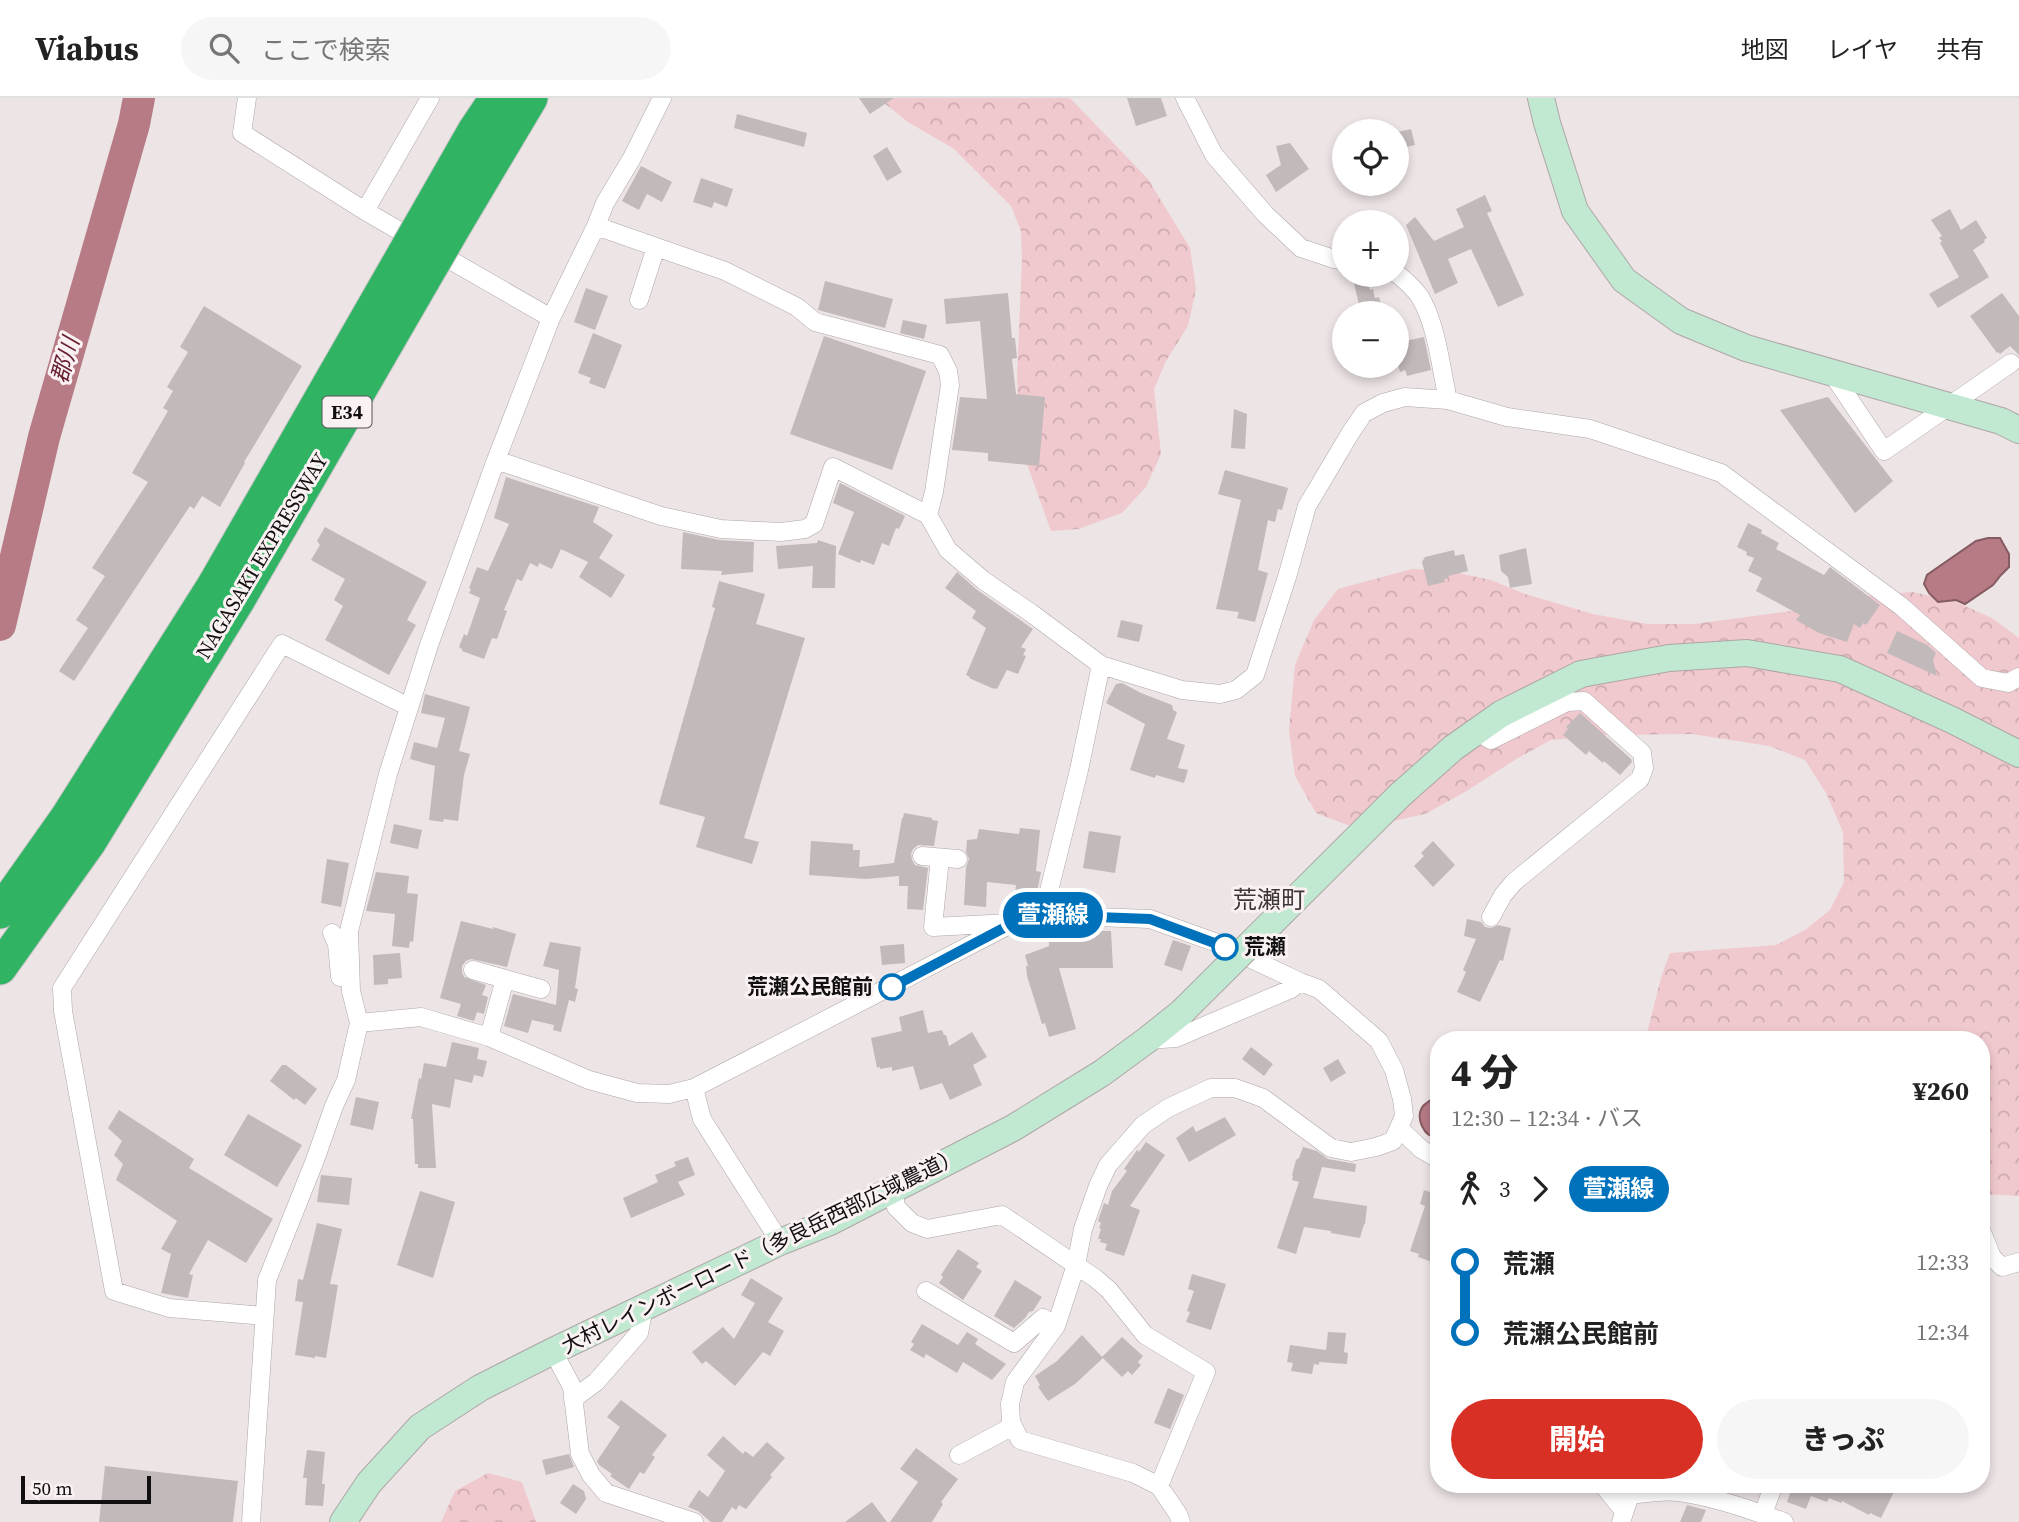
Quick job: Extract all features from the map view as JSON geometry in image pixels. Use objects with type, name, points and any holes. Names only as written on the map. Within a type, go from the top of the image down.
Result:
[{"type":"highway","name":"NAGASAKI EXPRESSWAY","points":[[443,216],[474,131],[496,98]]},
{"type":"highway","name":"NAGASAKI EXPRESSWAY","points":[[0,968],[19,903],[67,817],[227,591],[443,216],[531,98]]},
{"type":"street","points":[[247,98],[242,133],[365,211],[551,318]]},
{"type":"street","points":[[365,211],[430,98]]},
{"type":"street","points":[[251,1522],[267,1280],[346,1080],[359,1023],[351,991],[349,931],[373,828],[429,645],[551,318],[605,204],[662,98]]},
{"type":"street","points":[[1185,98],[1214,155],[1265,214],[1301,248],[1332,259]]},
{"type":"street","points":[[1541,98],[1546,123],[1575,211],[1624,280],[1681,321],[1746,348],[2001,421],[2019,430]]},
{"type":"street","points":[[596,226],[725,271],[797,307],[815,322],[940,355],[948,371],[950,385],[928,515]]},
{"type":"street","points":[[639,300],[656,247]]},
{"type":"street","points":[[1409,283],[1420,298],[1431,324],[1448,400]]},
{"type":"street","points":[[1830,372],[1884,451],[2015,360],[2019,380]]},
{"type":"street","points":[[496,460],[661,516],[721,528],[781,532],[805,529],[814,524],[833,467],[928,515],[948,550],[983,580],[1101,665],[1182,690],[1220,694],[1236,690],[1255,675],[1307,506],[1364,413],[1383,402],[1405,397],[1448,400],[1507,417],[1590,429],[1721,473],[1901,606],[1982,678],[2008,683],[2019,677]]},
{"type":"street","points":[[264,1316],[169,1308],[114,1291],[63,1011],[62,988],[282,644],[409,707]]},
{"type":"street","name":"大村レインボーロード（多良岳西部広域農道）","points":[[343,1522],[369,1483],[420,1427],[480,1388],[780,1242],[830,1222],[1013,1128],[1102,1073],[1182,1012],[1400,795],[1453,748],[1501,713],[1581,674],[1669,658],[1747,653],[1840,669],[2019,754]]},
{"type":"street","points":[[1043,915],[1079,770],[1101,665]]},
{"type":"street","points":[[1476,731],[1491,740],[1567,702],[1584,701],[1642,752],[1644,768],[1640,779],[1514,882],[1491,917]]},
{"type":"street","points":[[940,858],[933,927],[1015,922],[1043,915],[1150,919],[1220,944],[1319,989],[1379,1041],[1394,1070],[1404,1116],[1393,1141],[1351,1152],[1332,1148],[1263,1098],[1235,1088],[1210,1088],[1168,1108],[1143,1125],[1108,1165],[1098,1186],[1056,1326],[1014,1382],[1010,1404],[1013,1426],[1020,1440],[1133,1473],[1159,1486],[1181,1522]]},
{"type":"street","points":[[359,1023],[421,1017],[489,1037],[589,1080],[637,1093],[669,1094],[694,1088],[1015,922]]},
{"type":"street","points":[[332,933],[337,944],[340,978],[351,980]]},
{"type":"street","points":[[473,970],[541,989]]},
{"type":"street","points":[[489,1037],[505,979]]},
{"type":"street","points":[[1147,1040],[1176,1038],[1291,989],[1300,982]]},
{"type":"street","points":[[694,1088],[702,1119],[780,1242]]},
{"type":"street","points":[[1399,1128],[1430,1154]]},
{"type":"street","points":[[893,1190],[896,1207],[912,1223],[927,1229],[1002,1215],[1109,1290],[1145,1335],[1206,1372],[1159,1486]]},
{"type":"street","points":[[1990,1252],[2002,1267],[2019,1262]]},
{"type":"street","points":[[926,1291],[1014,1343],[1043,1318],[1056,1326]]},
{"type":"street","points":[[573,1399],[596,1382],[639,1333],[644,1307]]},
{"type":"street","points":[[554,1351],[572,1387],[580,1454],[591,1475],[606,1493],[694,1522]]},
{"type":"street","points":[[959,1455],[1013,1426]]},
{"type":"street","points":[[1627,1503],[1650,1493]]},
{"type":"street","points":[[1683,1493],[1784,1522]]},
{"type":"street","points":[[1763,1514],[1771,1493]]},
{"type":"green space","points":[[878,98],[1070,98],[1148,179],[1190,248],[1196,289],[1188,326],[1166,361],[1154,389],[1161,454],[1146,487],[1122,513],[1078,529],[1051,531],[1021,447],[1017,378],[1021,231],[1011,206],[954,149],[908,122]]},
{"type":"green space","points":[[1412,569],[1449,571],[1491,580],[1525,594],[1593,614],[1647,624],[1694,624],[1792,611],[1855,597],[1912,592],[1951,600],[1992,618],[2019,638],[2019,1196],[1990,1194],[1990,1031],[1647,1031],[1670,953],[1776,945],[1805,930],[1830,910],[1844,882],[1843,832],[1826,793],[1805,760],[1769,746],[1692,734],[1603,735],[1551,740],[1425,814],[1388,822],[1347,825],[1316,813],[1295,776],[1289,730],[1295,665],[1314,620],[1338,589]]},
{"type":"green space","points":[[488,1473],[522,1482],[536,1522],[441,1522],[455,1491]]},
{"type":"shaded area","points":[[2000,538],[2009,554],[2009,567],[1993,585],[1965,604],[1956,600],[1938,602],[1924,584],[1927,575],[1976,541]]},
{"type":"shaded area","points":[[1430,1101],[1430,1135],[1420,1121],[1423,1106]]},
{"type":"building","points":[[859,98],[894,98],[870,114]]},
{"type":"building","points":[[1127,98],[1161,98],[1167,116],[1136,126]]},
{"type":"building","points":[[737,114],[807,133],[804,147],[734,128]]},
{"type":"building","points":[[1409,129],[1415,145],[1409,146]]},
{"type":"building","points":[[1290,143],[1309,169],[1276,192],[1266,175],[1281,165],[1276,146]]},
{"type":"building","points":[[887,147],[902,172],[887,181],[873,156]]},
{"type":"building","points":[[641,166],[672,182],[662,202],[647,194],[639,210],[622,201]]},
{"type":"building","points":[[701,178],[733,189],[727,207],[714,202],[712,208],[693,202]]},
{"type":"building","points":[[1485,195],[1492,211],[1487,213],[1524,295],[1498,307],[1471,249],[1448,259],[1458,283],[1435,294],[1409,232],[1409,222],[1415,217],[1434,241],[1464,227],[1456,209]]},
{"type":"building","points":[[1950,209],[1961,230],[1976,220],[1987,238],[1973,250],[1989,277],[1938,308],[1929,294],[1959,277],[1940,243],[1942,241],[1939,238],[1942,236],[1931,220]]},
{"type":"building","points":[[825,281],[893,299],[885,328],[818,310]]},
{"type":"building","points":[[1355,287],[1373,289],[1375,298],[1379,297],[1380,301],[1358,301]]},
{"type":"building","points":[[586,288],[608,296],[595,330],[574,322]]},
{"type":"building","points":[[1008,293],[1012,338],[1015,338],[1017,358],[1012,359],[1016,394],[1045,397],[1039,466],[988,461],[988,453],[952,450],[960,397],[987,399],[980,321],[946,324],[944,299]]},
{"type":"building","points":[[2002,293],[2019,316],[2019,355],[2010,346],[2000,354],[1997,353],[1970,316]]},
{"type":"building","points":[[204,306],[302,366],[220,507],[202,496],[194,509],[190,506],[74,681],[59,671],[88,628],[76,620],[105,576],[92,568],[148,482],[132,473],[168,411],[163,408],[173,391],[167,387],[188,352],[180,347]]},
{"type":"building","points":[[903,320],[927,325],[924,339],[900,333]]},
{"type":"building","points":[[593,333],[622,345],[605,389],[589,383],[591,378],[578,373]]},
{"type":"building","points":[[824,336],[926,371],[892,470],[790,434]]},
{"type":"building","points":[[1424,337],[1431,370],[1409,376],[1409,340]]},
{"type":"building","points":[[1828,397],[1893,481],[1855,513],[1780,410]]},
{"type":"building","points":[[1234,409],[1247,414],[1245,449],[1231,448]]},
{"type":"building","points":[[1225,470],[1288,488],[1282,510],[1278,509],[1275,522],[1268,520],[1258,570],[1268,573],[1255,622],[1237,618],[1239,612],[1216,609],[1241,500],[1218,494]]},
{"type":"building","points":[[506,477],[599,507],[593,522],[613,535],[599,558],[625,575],[611,598],[579,577],[588,562],[561,549],[552,569],[539,563],[538,567],[530,563],[522,581],[517,579],[504,610],[507,611],[497,639],[492,638],[484,659],[462,651],[459,647],[464,634],[467,636],[480,598],[469,593],[477,567],[488,571],[509,524],[494,518]]},
{"type":"building","points":[[840,483],[905,516],[899,529],[896,528],[889,546],[882,543],[874,565],[861,560],[860,563],[838,554],[854,512],[833,503]]},
{"type":"building","points":[[1748,523],[1779,543],[1776,549],[1824,575],[1830,567],[1880,605],[1866,625],[1863,623],[1860,628],[1854,624],[1847,642],[1819,633],[1796,620],[1800,615],[1756,591],[1762,578],[1748,571],[1754,558],[1737,547]]},
{"type":"building","points":[[325,527],[427,582],[407,620],[416,625],[389,675],[325,640],[343,606],[334,600],[345,579],[311,560],[320,545],[317,541]]},
{"type":"building","points":[[683,532],[719,540],[754,542],[753,572],[721,575],[722,571],[681,569]]},
{"type":"building","points":[[818,540],[836,546],[835,588],[812,588],[813,566],[778,569],[776,546],[817,543]]},
{"type":"building","points":[[1526,548],[1532,584],[1510,588],[1508,577],[1501,571],[1499,555]]},
{"type":"building","points":[[1454,550],[1455,556],[1464,554],[1468,571],[1448,576],[1449,578],[1444,579],[1445,582],[1428,586],[1422,562],[1425,557]]},
{"type":"building","points":[[957,572],[976,589],[1033,629],[1021,647],[1026,649],[1023,655],[1026,656],[1018,674],[1007,670],[997,689],[966,675],[986,628],[972,618],[976,611],[945,588]]},
{"type":"building","points":[[719,581],[765,594],[756,624],[805,638],[744,838],[759,842],[752,864],[696,847],[705,817],[659,804],[715,608],[712,607]]},
{"type":"building","points":[[1121,620],[1143,625],[1139,642],[1117,637]]},
{"type":"building","points":[[1897,631],[1927,645],[1936,653],[1933,660],[1937,676],[1887,653]]},
{"type":"building","points":[[1122,683],[1172,705],[1177,712],[1167,739],[1185,745],[1178,768],[1188,770],[1184,783],[1130,770],[1145,724],[1106,703],[1116,684]]},
{"type":"building","points":[[425,694],[470,707],[459,751],[470,754],[464,775],[458,821],[429,820],[435,766],[410,759],[414,742],[437,748],[445,718],[421,713]]},
{"type":"building","points":[[1580,713],[1631,759],[1632,762],[1620,775],[1589,751],[1586,755],[1563,735],[1568,729],[1566,727]]},
{"type":"building","points":[[904,813],[938,821],[934,846],[918,845],[911,854],[915,865],[928,868],[923,910],[907,909],[908,886],[899,886],[899,876],[866,879],[809,875],[811,841],[853,844],[853,850],[860,850],[859,867],[894,863]]},
{"type":"building","points":[[394,824],[422,830],[418,849],[390,843]]},
{"type":"building","points":[[1020,828],[1040,830],[1036,871],[1041,872],[1036,897],[1015,894],[1016,885],[987,882],[986,907],[964,905],[966,867],[969,859],[966,852],[967,840],[977,839],[979,829],[1019,834]]},
{"type":"building","points":[[1089,831],[1121,836],[1115,873],[1083,868]]},
{"type":"building","points":[[1433,841],[1455,865],[1433,887],[1414,866],[1424,856],[1421,853]]},
{"type":"building","points":[[327,859],[349,863],[341,907],[321,903]]},
{"type":"building","points":[[376,872],[409,876],[407,893],[418,894],[413,942],[410,941],[409,948],[392,946],[395,914],[366,911]]},
{"type":"building","points":[[1467,919],[1481,922],[1485,927],[1498,925],[1511,928],[1503,961],[1500,960],[1480,1002],[1457,992],[1476,939],[1464,936]]},
{"type":"building","points":[[461,921],[516,934],[507,967],[471,959],[462,966],[464,977],[486,985],[482,995],[488,997],[484,1014],[477,1012],[474,1021],[457,1016],[461,1004],[440,998]]},
{"type":"building","points":[[1111,931],[1113,968],[1059,968],[1076,1029],[1049,1037],[1045,1023],[1042,1024],[1027,976],[1025,955],[1049,946],[1049,933]]},
{"type":"building","points":[[1173,940],[1191,946],[1182,971],[1164,965]]},
{"type":"building","points":[[550,942],[581,947],[575,1002],[569,1000],[561,1032],[553,1030],[554,1025],[532,1020],[528,1033],[504,1026],[513,994],[556,1005],[559,970],[543,966]]},
{"type":"building","points":[[904,944],[905,963],[882,965],[880,946]]},
{"type":"building","points":[[400,953],[402,978],[388,979],[388,984],[374,985],[373,955]]},
{"type":"building","points":[[923,1010],[928,1033],[942,1030],[949,1046],[972,1032],[987,1057],[973,1065],[982,1085],[950,1100],[942,1083],[920,1090],[913,1066],[892,1071],[892,1067],[877,1068],[871,1038],[902,1031],[899,1017]]},
{"type":"building","points":[[452,1042],[479,1048],[477,1059],[487,1061],[483,1077],[474,1075],[472,1083],[455,1079],[450,1108],[432,1104],[436,1168],[418,1168],[418,1164],[415,1164],[411,1119],[419,1078],[421,1079],[424,1063],[446,1067]]},
{"type":"building","points":[[1251,1047],[1273,1064],[1264,1076],[1242,1059]]},
{"type":"building","points":[[1338,1059],[1346,1073],[1331,1082],[1323,1068]]},
{"type":"building","points":[[282,1065],[286,1065],[317,1089],[305,1105],[270,1081]]},
{"type":"building","points":[[356,1097],[379,1102],[373,1130],[350,1125]]},
{"type":"building","points":[[119,1110],[194,1159],[189,1168],[273,1219],[246,1263],[208,1240],[189,1274],[193,1275],[188,1298],[161,1293],[171,1254],[161,1249],[177,1221],[116,1180],[123,1164],[114,1155],[122,1141],[108,1128]]},
{"type":"building","points":[[248,1114],[302,1145],[277,1187],[224,1155]]},
{"type":"building","points":[[1225,1117],[1236,1135],[1189,1162],[1176,1138],[1193,1126],[1196,1132]]},
{"type":"building","points":[[1146,1142],[1165,1155],[1130,1206],[1140,1210],[1124,1256],[1105,1250],[1107,1244],[1098,1239],[1101,1223],[1098,1221],[1104,1203],[1108,1205],[1112,1191],[1127,1171],[1124,1169]]},
{"type":"building","points":[[1303,1147],[1317,1151],[1328,1159],[1356,1164],[1355,1172],[1322,1167],[1313,1198],[1367,1206],[1360,1238],[1304,1227],[1296,1254],[1277,1248],[1299,1182],[1292,1180],[1292,1175]]},
{"type":"building","points":[[688,1157],[695,1175],[678,1182],[685,1195],[631,1218],[623,1198],[658,1182],[655,1175],[676,1166],[674,1162]]},
{"type":"building","points":[[321,1175],[352,1178],[349,1205],[317,1202]]},
{"type":"building","points":[[1424,1190],[1430,1192],[1430,1261],[1410,1251],[1425,1206],[1420,1204]]},
{"type":"building","points":[[420,1191],[455,1202],[433,1278],[397,1265]]},
{"type":"building","points":[[317,1223],[342,1229],[330,1284],[338,1285],[326,1358],[295,1355],[303,1302],[295,1301],[298,1279],[303,1280]]},
{"type":"building","points":[[958,1249],[979,1263],[976,1267],[982,1271],[963,1300],[939,1283],[943,1277],[941,1275]]},
{"type":"building","points":[[1192,1274],[1226,1284],[1211,1330],[1186,1322],[1194,1291],[1188,1289]]},
{"type":"building","points":[[751,1278],[783,1298],[768,1322],[784,1331],[770,1356],[763,1352],[735,1386],[706,1361],[702,1364],[692,1352],[723,1327],[734,1339],[755,1303],[741,1295]]},
{"type":"building","points":[[1015,1280],[1042,1297],[1033,1311],[1014,1328],[994,1316]]},
{"type":"building","points":[[922,1324],[958,1345],[967,1332],[978,1339],[975,1344],[1006,1364],[992,1380],[963,1362],[957,1373],[926,1354],[924,1358],[910,1350],[914,1344],[911,1342]]},
{"type":"building","points":[[1328,1332],[1346,1333],[1344,1352],[1348,1353],[1347,1364],[1319,1362],[1319,1365],[1314,1364],[1312,1374],[1291,1371],[1293,1363],[1287,1362],[1290,1345],[1326,1350]]},
{"type":"building","points":[[1082,1335],[1103,1358],[1075,1384],[1048,1401],[1038,1387],[1040,1385],[1035,1376],[1057,1361]]},
{"type":"building","points":[[1122,1337],[1143,1356],[1138,1362],[1141,1365],[1132,1375],[1128,1371],[1122,1377],[1102,1357]]},
{"type":"building","points":[[1168,1388],[1184,1395],[1170,1429],[1154,1423]]},
{"type":"building","points":[[621,1400],[667,1435],[652,1455],[655,1457],[644,1474],[640,1472],[629,1489],[610,1476],[612,1474],[597,1461],[620,1427],[607,1417]]},
{"type":"building","points":[[723,1436],[743,1454],[745,1451],[753,1457],[767,1442],[785,1458],[746,1509],[739,1505],[736,1510],[732,1507],[722,1522],[711,1522],[698,1511],[688,1507],[699,1490],[708,1497],[725,1471],[707,1455]]},
{"type":"building","points":[[916,1448],[958,1479],[941,1502],[943,1504],[932,1522],[890,1522],[918,1482],[900,1469]]},
{"type":"building","points":[[307,1450],[325,1452],[323,1506],[305,1505],[307,1478],[303,1478]]},
{"type":"building","points":[[569,1454],[574,1467],[546,1475],[542,1460]]},
{"type":"building","points":[[105,1466],[238,1481],[233,1522],[99,1522]]},
{"type":"building","points":[[573,1484],[584,1491],[586,1499],[576,1514],[560,1503]]},
{"type":"building","points":[[1790,1493],[1894,1493],[1881,1518],[1829,1498],[1827,1502],[1811,1496],[1806,1509],[1787,1502]]},
{"type":"building","points":[[872,1502],[887,1522],[845,1522]]},
{"type":"building","points":[[1687,1505],[1706,1510],[1701,1522],[1680,1522]]},
{"type":"waterway","name":"郡川","points":[[0,625],[44,437],[134,124],[139,98]]},
{"type":"bus line","name":"萱瀬線","points":[[892,987],[1015,922],[1043,915],[1150,919],[1225,947]]},
{"type":"place","name":"荒瀬","points":[[1225,947]]},
{"type":"place","name":"荒瀬公民館前","points":[[892,987]]},
{"type":"district","name":"荒瀬町","points":[[1269,900]]}]
